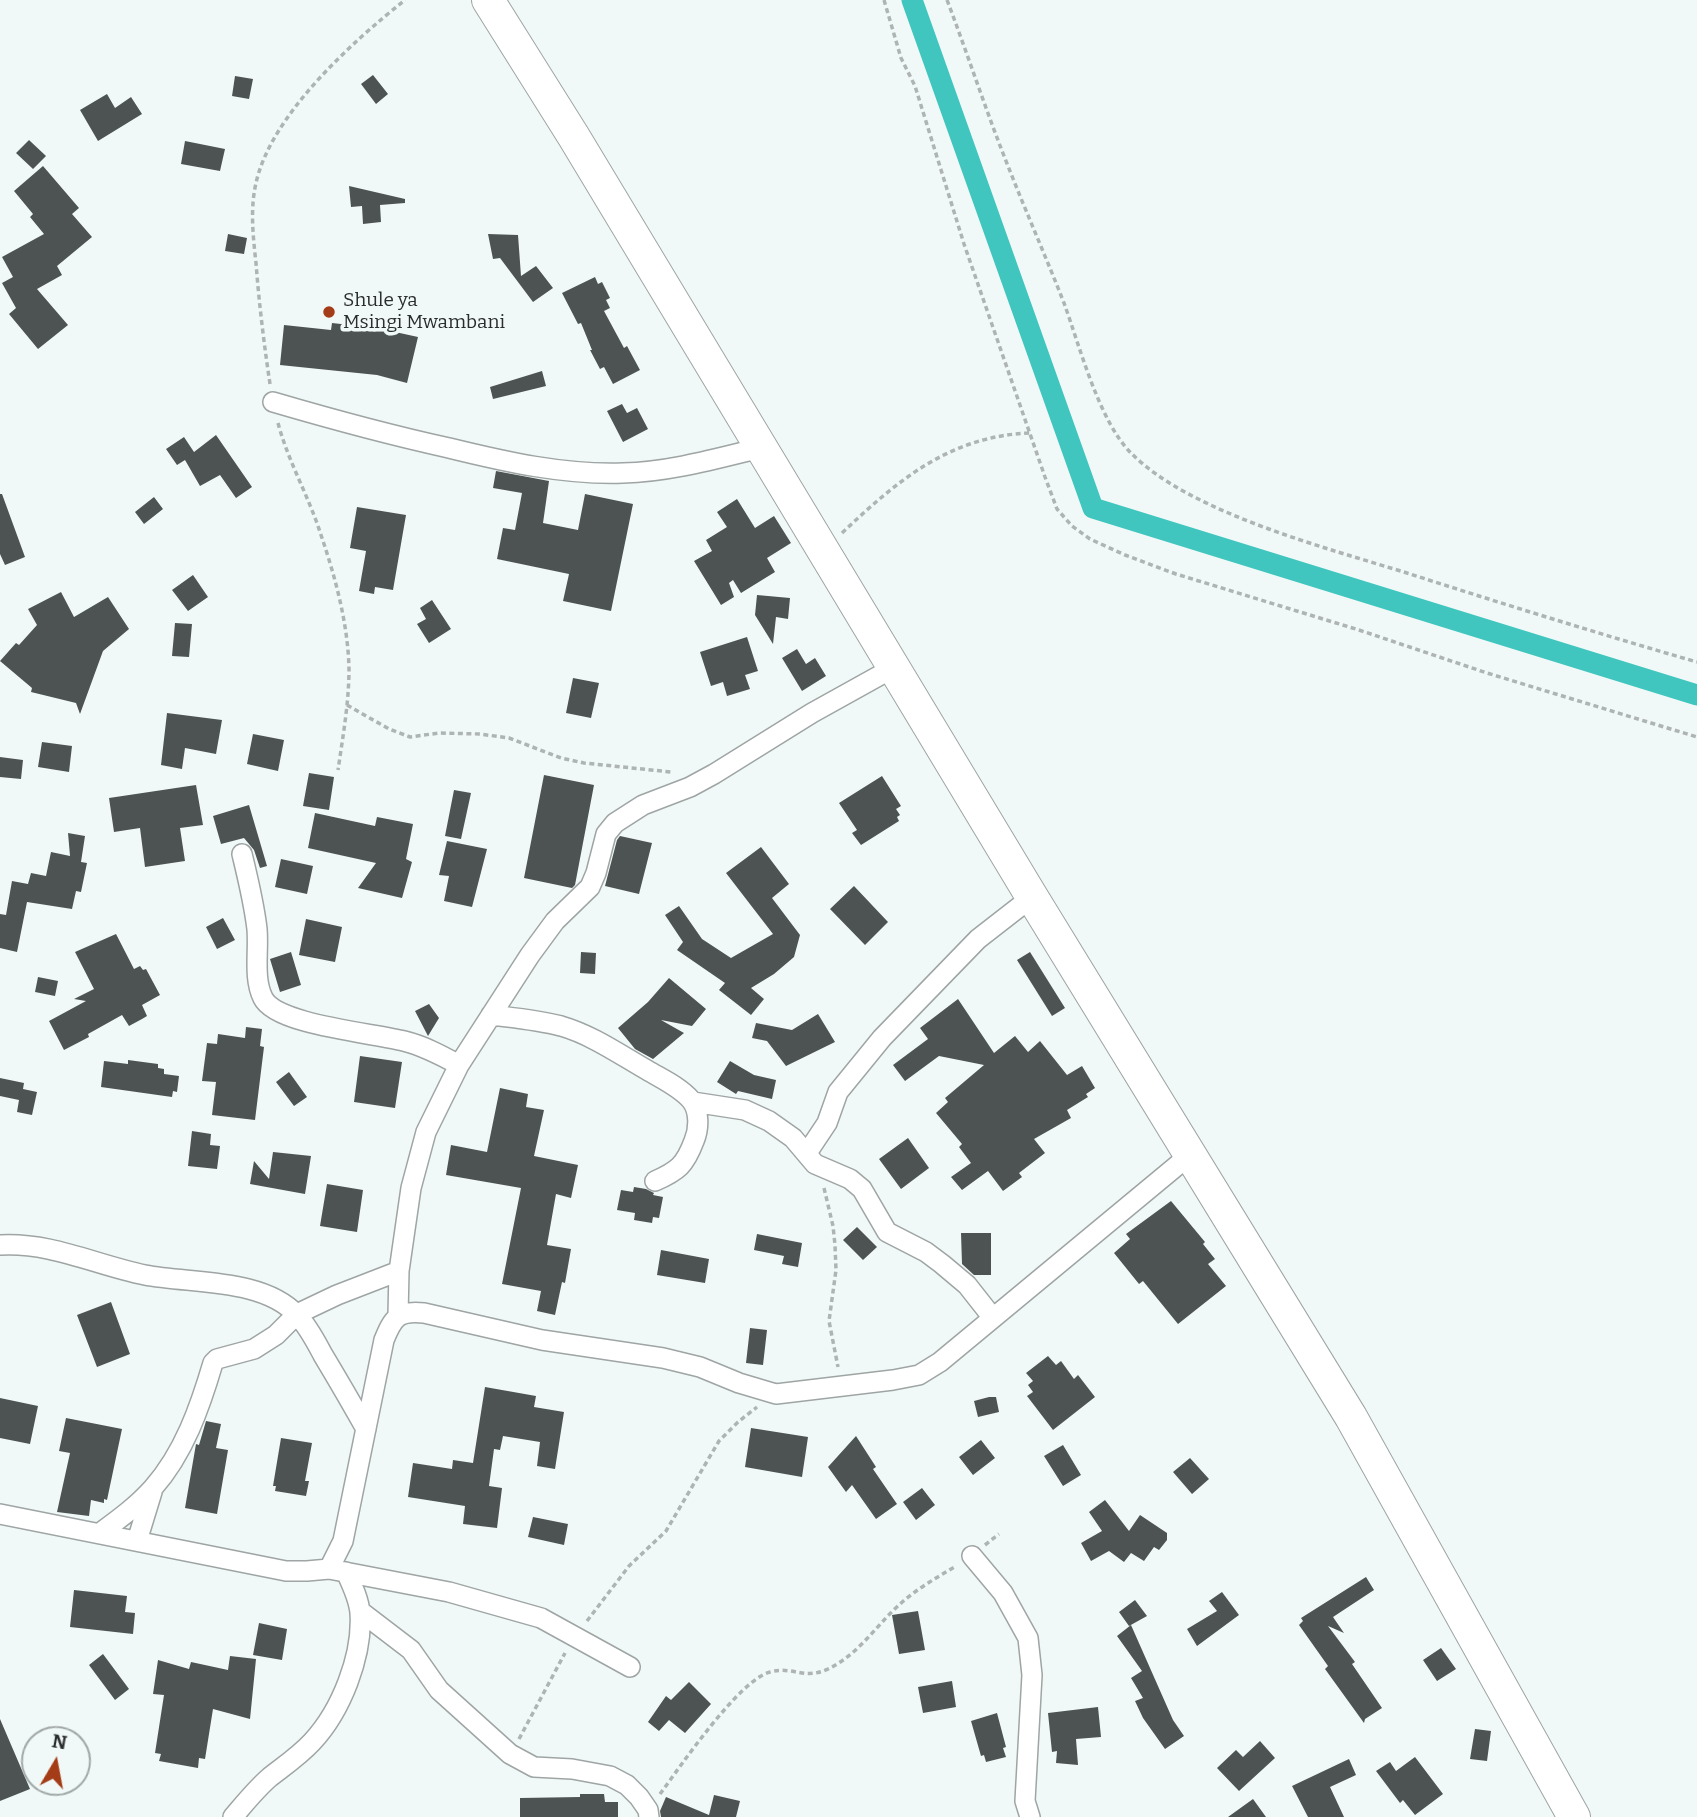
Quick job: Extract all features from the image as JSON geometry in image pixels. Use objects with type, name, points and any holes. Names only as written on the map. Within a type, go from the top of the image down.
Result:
[{"type":"main road","points":[[488,0],[574,137],[1032,897],[1351,1417],[1574,1817]]},
{"type":"street","points":[[273,402],[414,440],[568,472],[638,472],[690,465],[760,448]]},
{"type":"street","points":[[648,1813],[627,1785],[610,1776],[572,1769],[534,1767],[510,1754],[439,1690],[411,1650],[360,1611],[337,1570],[384,1340],[398,1315],[399,1271],[411,1188],[426,1132],[458,1065],[542,938],[555,921],[590,887],[606,834],[615,823],[643,805],[715,774],[812,713],[894,668]]},
{"type":"street","points":[[242,855],[254,904],[258,984],[264,1000],[272,1010],[296,1020],[405,1041],[432,1050],[458,1065]]},
{"type":"street","points":[[811,1158],[838,1092],[882,1038],[978,939],[1032,897]]},
{"type":"street","points":[[491,1015],[563,1027],[601,1042],[677,1088],[692,1102],[698,1116],[697,1134],[687,1159],[674,1173],[655,1181]]},
{"type":"street","points":[[692,1102],[745,1110],[769,1121],[793,1138],[811,1158],[850,1179],[862,1189],[887,1231],[942,1264],[967,1285],[993,1318]]},
{"type":"street","points":[[398,1315],[424,1313],[542,1340],[663,1358],[700,1367],[776,1394],[842,1388],[919,1375],[940,1362],[1191,1154]]},
{"type":"street","points":[[0,1245],[35,1246],[143,1275],[242,1288],[265,1294],[297,1314],[366,1429]]},
{"type":"street","points":[[100,1533],[129,1512],[154,1487],[187,1434],[216,1359],[254,1349],[276,1335],[297,1314],[399,1271]]},
{"type":"street","points":[[137,1541],[154,1487]]},
{"type":"street","points":[[0,1514],[286,1571],[337,1570],[449,1592],[541,1618],[630,1667]]},
{"type":"street","points":[[972,1556],[1011,1605],[1028,1638],[1032,1675],[1025,1801],[1030,1817]]},
{"type":"street","points":[[233,1817],[251,1796],[298,1756],[328,1723],[351,1671],[360,1630],[360,1611]]},
{"type":"path","points":[[338,770],[349,668],[345,628],[334,575],[316,520],[283,442],[273,402],[262,326],[253,205],[257,180],[272,141],[298,102],[340,58],[405,0]]},
{"type":"path","points":[[884,0],[901,58],[915,86],[964,244],[1030,433],[1058,509],[1072,526],[1090,539],[1114,550],[1189,578],[1359,629],[1487,673],[1697,737]]},
{"type":"path","points":[[947,0],[1004,156],[1098,396],[1114,432],[1131,454],[1161,477],[1195,496],[1276,531],[1570,626],[1697,662]]},
{"type":"path","points":[[822,551],[891,489],[944,453],[999,435],[1030,433]]},
{"type":"path","points":[[347,705],[389,730],[410,737],[439,733],[480,734],[509,738],[561,758],[584,763],[673,772]]},
{"type":"path","points":[[811,1158],[823,1184],[833,1226],[836,1270],[829,1321],[842,1388]]},
{"type":"path","points":[[510,1754],[576,1636],[629,1566],[666,1531],[719,1441],[737,1422],[776,1394]]},
{"type":"path","points":[[648,1813],[698,1741],[743,1691],[761,1676],[780,1671],[812,1675],[838,1664],[868,1639],[906,1598],[972,1556],[999,1534]]},
{"type":"building","points":[[373,75],[388,94],[376,104],[361,84]]},
{"type":"building","points":[[235,76],[253,79],[249,99],[232,96]]},
{"type":"building","points":[[107,94],[115,108],[131,97],[142,114],[98,141],[80,110]]},
{"type":"building","points":[[29,140],[46,156],[33,169],[16,153]]},
{"type":"building","points":[[185,141],[225,149],[220,171],[181,164]]},
{"type":"building","points":[[43,166],[79,208],[72,214],[92,237],[57,266],[62,275],[37,289],[68,325],[38,349],[9,314],[16,308],[2,283],[13,277],[2,257],[44,234],[30,217],[33,214],[14,191]]},
{"type":"building","points":[[349,186],[405,199],[405,203],[380,205],[381,222],[363,224],[362,206],[351,207]]},
{"type":"building","points":[[228,234],[247,238],[244,254],[225,251]]},
{"type":"building","points":[[488,234],[518,235],[521,276],[536,266],[553,288],[533,302],[500,258],[493,259]]},
{"type":"building","points":[[595,277],[598,284],[602,282],[610,298],[606,300],[610,308],[604,311],[624,348],[627,346],[640,370],[613,384],[604,367],[600,369],[581,323],[578,324],[562,293]]},
{"type":"building","points":[[332,323],[377,328],[418,337],[407,383],[377,375],[280,365],[284,325],[331,330]]},
{"type":"building","points":[[542,371],[546,386],[493,399],[490,387]]},
{"type":"building","points":[[622,404],[627,413],[637,408],[648,429],[623,442],[607,411]]},
{"type":"building","points":[[216,435],[252,487],[236,498],[220,475],[200,486],[185,460],[177,465],[166,449],[184,437],[194,452]]},
{"type":"building","points":[[496,471],[549,481],[543,523],[578,530],[585,494],[633,504],[611,611],[563,601],[569,574],[497,559],[503,528],[515,530],[522,493],[493,488]]},
{"type":"building","points":[[0,494],[25,557],[5,565],[0,554]]},
{"type":"building","points":[[154,497],[163,509],[144,524],[135,512]]},
{"type":"building","points":[[737,499],[755,528],[774,516],[791,543],[767,558],[775,572],[741,593],[733,580],[729,583],[734,597],[721,605],[694,561],[712,551],[706,540],[727,527],[717,512]]},
{"type":"building","points":[[357,507],[406,515],[393,590],[375,587],[374,594],[359,591],[366,551],[350,548]]},
{"type":"building","points":[[193,575],[208,597],[188,611],[172,590]]},
{"type":"building","points":[[61,592],[74,617],[108,597],[129,629],[103,651],[80,714],[76,703],[31,692],[32,688],[0,661],[37,625],[28,609]]},
{"type":"building","points":[[757,595],[790,598],[788,619],[776,617],[773,644],[755,615]]},
{"type":"building","points":[[432,600],[451,629],[429,643],[417,624],[426,619],[420,608]]},
{"type":"building","points":[[175,623],[192,624],[189,657],[172,656]]},
{"type":"building","points":[[747,637],[758,671],[745,675],[750,689],[727,696],[723,682],[711,686],[700,652]]},
{"type":"building","points":[[797,649],[806,664],[815,658],[826,676],[802,691],[782,658]]},
{"type":"building","points":[[573,678],[599,683],[591,718],[566,713]]},
{"type":"building","points":[[167,713],[222,720],[216,754],[185,748],[182,769],[161,765]]},
{"type":"building","points":[[253,734],[284,740],[278,771],[247,764]]},
{"type":"building","points":[[42,742],[72,746],[69,772],[38,767]]},
{"type":"building","points":[[0,757],[23,760],[21,779],[0,777]]},
{"type":"building","points":[[309,773],[334,777],[329,810],[303,806]]},
{"type":"building","points":[[544,775],[594,785],[575,885],[572,888],[524,878]]},
{"type":"building","points":[[882,776],[901,806],[896,809],[900,815],[897,817],[899,821],[861,845],[852,833],[857,830],[839,803]]},
{"type":"building","points":[[196,785],[203,825],[180,828],[185,861],[145,867],[140,828],[114,832],[109,798]]},
{"type":"building","points":[[454,790],[471,793],[461,839],[445,836]]},
{"type":"building","points":[[249,805],[267,866],[260,868],[254,850],[244,838],[221,844],[213,816]]},
{"type":"building","points":[[315,813],[375,826],[377,817],[413,824],[406,859],[412,862],[402,898],[358,888],[376,863],[308,848]]},
{"type":"building","points":[[68,833],[85,836],[81,862],[87,863],[81,892],[76,891],[72,909],[27,902],[17,952],[0,948],[0,914],[6,915],[12,881],[28,884],[31,873],[46,876],[51,852],[70,856]]},
{"type":"building","points":[[620,836],[652,843],[639,894],[605,886]]},
{"type":"building","points":[[447,841],[487,849],[472,907],[444,901],[449,876],[439,875]]},
{"type":"building","points":[[761,847],[789,884],[772,898],[800,935],[794,957],[751,988],[764,999],[751,1015],[719,990],[725,983],[677,950],[683,942],[665,915],[679,906],[702,939],[731,958],[773,934],[726,873]]},
{"type":"building","points":[[281,859],[313,866],[307,894],[275,887]]},
{"type":"building","points":[[854,886],[888,922],[865,945],[830,909]]},
{"type":"building","points":[[223,918],[235,940],[217,949],[206,927]]},
{"type":"building","points":[[306,919],[342,927],[335,962],[299,955]]},
{"type":"building","points":[[116,934],[134,969],[140,966],[143,970],[146,969],[160,995],[142,1005],[147,1016],[142,1019],[129,1026],[122,1015],[64,1050],[49,1021],[86,1001],[74,999],[94,989],[75,952]]},
{"type":"building","points":[[291,952],[301,985],[280,992],[270,959]]},
{"type":"building","points":[[581,952],[596,953],[595,974],[580,973]]},
{"type":"building","points":[[1030,952],[1065,1008],[1052,1016],[1017,960]]},
{"type":"building","points":[[38,977],[58,981],[55,996],[35,992]]},
{"type":"building","points":[[669,978],[706,1009],[692,1026],[661,1020],[684,1033],[653,1059],[635,1049],[618,1028],[648,1002]]},
{"type":"building","points":[[958,999],[994,1053],[1015,1036],[1028,1052],[1040,1041],[1067,1075],[1082,1066],[1095,1088],[1086,1094],[1088,1097],[1067,1110],[1071,1118],[1034,1139],[1045,1153],[1019,1173],[1022,1177],[1003,1191],[988,1171],[962,1190],[951,1177],[971,1163],[959,1147],[962,1144],[936,1113],[948,1102],[945,1098],[984,1065],[939,1056],[905,1081],[893,1065],[928,1039],[920,1028]]},
{"type":"building","points":[[429,1004],[439,1018],[428,1036],[415,1011]]},
{"type":"building","points":[[818,1014],[835,1042],[786,1066],[767,1041],[752,1038],[756,1023],[792,1030]]},
{"type":"building","points":[[246,1027],[262,1029],[260,1046],[264,1047],[255,1120],[212,1115],[216,1082],[202,1081],[207,1043],[217,1044],[218,1034],[245,1038]]},
{"type":"building","points":[[360,1056],[402,1062],[395,1108],[354,1102]]},
{"type":"building","points":[[128,1060],[158,1064],[158,1068],[164,1069],[164,1074],[179,1076],[177,1092],[173,1091],[172,1097],[101,1087],[104,1061],[128,1064]]},
{"type":"building","points":[[730,1061],[754,1075],[776,1080],[772,1099],[738,1091],[736,1094],[717,1082]]},
{"type":"building","points":[[289,1072],[307,1097],[294,1106],[276,1082]]},
{"type":"building","points":[[0,1078],[24,1083],[23,1089],[37,1092],[32,1115],[17,1112],[19,1100],[0,1096]]},
{"type":"building","points":[[500,1088],[528,1094],[526,1107],[544,1110],[534,1156],[578,1165],[571,1198],[556,1194],[547,1245],[571,1249],[565,1283],[562,1282],[555,1315],[537,1311],[541,1291],[502,1284],[521,1188],[446,1175],[451,1145],[487,1152]]},
{"type":"building","points":[[192,1131],[211,1134],[210,1145],[220,1146],[217,1169],[188,1166]]},
{"type":"building","points":[[908,1138],[929,1168],[901,1189],[879,1159]]},
{"type":"building","points":[[273,1152],[311,1156],[305,1194],[250,1184],[254,1161],[269,1179]]},
{"type":"building","points":[[327,1184],[363,1190],[357,1232],[320,1226]]},
{"type":"building","points":[[634,1187],[663,1197],[659,1218],[653,1217],[652,1223],[634,1220],[635,1213],[617,1210],[621,1190],[633,1192]]},
{"type":"building","points":[[1171,1201],[1205,1242],[1203,1244],[1215,1259],[1208,1264],[1226,1286],[1178,1324],[1143,1281],[1139,1284],[1114,1253],[1130,1239],[1126,1234]]},
{"type":"building","points":[[857,1227],[877,1247],[863,1260],[843,1240]]},
{"type":"building","points":[[961,1233],[991,1233],[991,1275],[974,1275],[962,1264]]},
{"type":"building","points":[[757,1234],[802,1243],[798,1267],[782,1264],[784,1256],[754,1250]]},
{"type":"building","points":[[661,1250],[709,1259],[705,1283],[657,1275]]},
{"type":"building","points":[[111,1302],[130,1354],[97,1367],[77,1315]]},
{"type":"building","points":[[750,1328],[767,1330],[763,1365],[746,1363]]},
{"type":"building","points":[[1048,1356],[1056,1365],[1061,1361],[1074,1379],[1078,1375],[1095,1397],[1053,1430],[1027,1396],[1033,1392],[1028,1385],[1033,1381],[1026,1373]]},
{"type":"building","points":[[485,1387],[536,1396],[534,1407],[564,1412],[555,1469],[537,1466],[540,1442],[503,1436],[500,1450],[494,1449],[489,1486],[502,1488],[497,1528],[463,1524],[465,1506],[408,1497],[413,1463],[452,1469],[453,1460],[473,1463]]},
{"type":"building","points":[[996,1397],[999,1412],[978,1417],[974,1401]]},
{"type":"building","points":[[0,1398],[38,1406],[30,1444],[0,1438]]},
{"type":"building","points":[[66,1418],[122,1429],[107,1500],[104,1499],[104,1503],[91,1500],[89,1516],[57,1512],[70,1453],[59,1451]]},
{"type":"building","points":[[206,1421],[221,1424],[216,1448],[228,1450],[217,1514],[185,1508],[196,1444],[199,1445]]},
{"type":"building","points":[[751,1428],[808,1437],[802,1477],[745,1467]]},
{"type":"building","points":[[856,1436],[876,1467],[873,1469],[897,1504],[876,1519],[852,1485],[846,1492],[828,1467]]},
{"type":"building","points":[[281,1438],[312,1443],[305,1481],[309,1481],[306,1496],[275,1491],[276,1486],[273,1486]]},
{"type":"building","points":[[981,1440],[995,1458],[973,1475],[959,1457]]},
{"type":"building","points":[[1063,1445],[1081,1475],[1063,1486],[1044,1456]]},
{"type":"building","points":[[1190,1458],[1209,1479],[1192,1494],[1173,1472]]},
{"type":"building","points":[[922,1488],[935,1505],[916,1520],[903,1502]]},
{"type":"building","points":[[1105,1500],[1129,1531],[1140,1515],[1167,1533],[1167,1540],[1159,1550],[1154,1547],[1144,1561],[1131,1553],[1124,1562],[1109,1551],[1091,1561],[1081,1543],[1102,1531],[1089,1512]]},
{"type":"building","points":[[533,1517],[568,1524],[564,1545],[528,1537]]},
{"type":"building","points":[[1366,1577],[1374,1590],[1333,1617],[1344,1633],[1328,1626],[1355,1662],[1352,1664],[1382,1708],[1365,1719],[1364,1723],[1325,1669],[1328,1666],[1299,1625],[1303,1621],[1301,1618]]},
{"type":"building","points":[[74,1590],[127,1596],[125,1612],[135,1613],[133,1634],[70,1627]]},
{"type":"building","points":[[1222,1592],[1239,1615],[1197,1646],[1187,1629],[1217,1611],[1209,1601]]},
{"type":"building","points":[[1135,1600],[1147,1616],[1129,1626],[1119,1612]]},
{"type":"building","points":[[918,1611],[925,1650],[899,1654],[892,1615]]},
{"type":"building","points":[[259,1623],[287,1629],[282,1660],[253,1655]]},
{"type":"building","points":[[1131,1625],[1173,1720],[1184,1736],[1165,1749],[1143,1718],[1135,1701],[1143,1698],[1131,1678],[1142,1671],[1117,1636]]},
{"type":"building","points":[[1441,1648],[1456,1669],[1437,1681],[1423,1660]]},
{"type":"building","points":[[103,1654],[129,1689],[115,1700],[89,1665]]},
{"type":"building","points":[[230,1656],[256,1659],[250,1719],[213,1709],[205,1759],[199,1758],[198,1768],[159,1761],[161,1754],[155,1753],[164,1695],[153,1694],[158,1660],[189,1669],[191,1662],[228,1670]]},
{"type":"building","points":[[952,1681],[956,1707],[923,1713],[918,1687]]},
{"type":"building","points":[[689,1682],[711,1704],[685,1733],[669,1720],[659,1731],[648,1722],[666,1696],[671,1700]]},
{"type":"building","points":[[1098,1707],[1101,1737],[1076,1739],[1078,1765],[1056,1763],[1057,1751],[1052,1752],[1048,1713]]},
{"type":"building","points":[[997,1713],[1006,1757],[986,1762],[984,1755],[981,1756],[971,1721]]},
{"type":"building","points":[[0,1719],[21,1768],[21,1793],[0,1801]]},
{"type":"building","points":[[1475,1729],[1491,1731],[1487,1761],[1470,1759]]},
{"type":"building","points":[[1260,1741],[1275,1758],[1239,1791],[1217,1768],[1236,1750],[1243,1757]]},
{"type":"building","points":[[1415,1757],[1443,1794],[1415,1815],[1403,1800],[1400,1803],[1376,1771],[1390,1762],[1396,1771]]},
{"type":"building","points":[[1349,1759],[1356,1775],[1330,1787],[1344,1817],[1308,1817],[1292,1786]]},
{"type":"building","points":[[580,1794],[604,1794],[605,1802],[618,1802],[618,1817],[520,1817],[520,1798],[580,1797]]},
{"type":"building","points":[[714,1795],[740,1801],[736,1817],[661,1817],[660,1811],[666,1797],[709,1815]]},
{"type":"building","points":[[1253,1799],[1266,1817],[1228,1817]]},
{"type":"waterway","points":[[912,0],[1093,508],[1697,695]]},
{"type":"place","name":"Shule ya Msingi Mwambani","points":[[329,312]]}]
